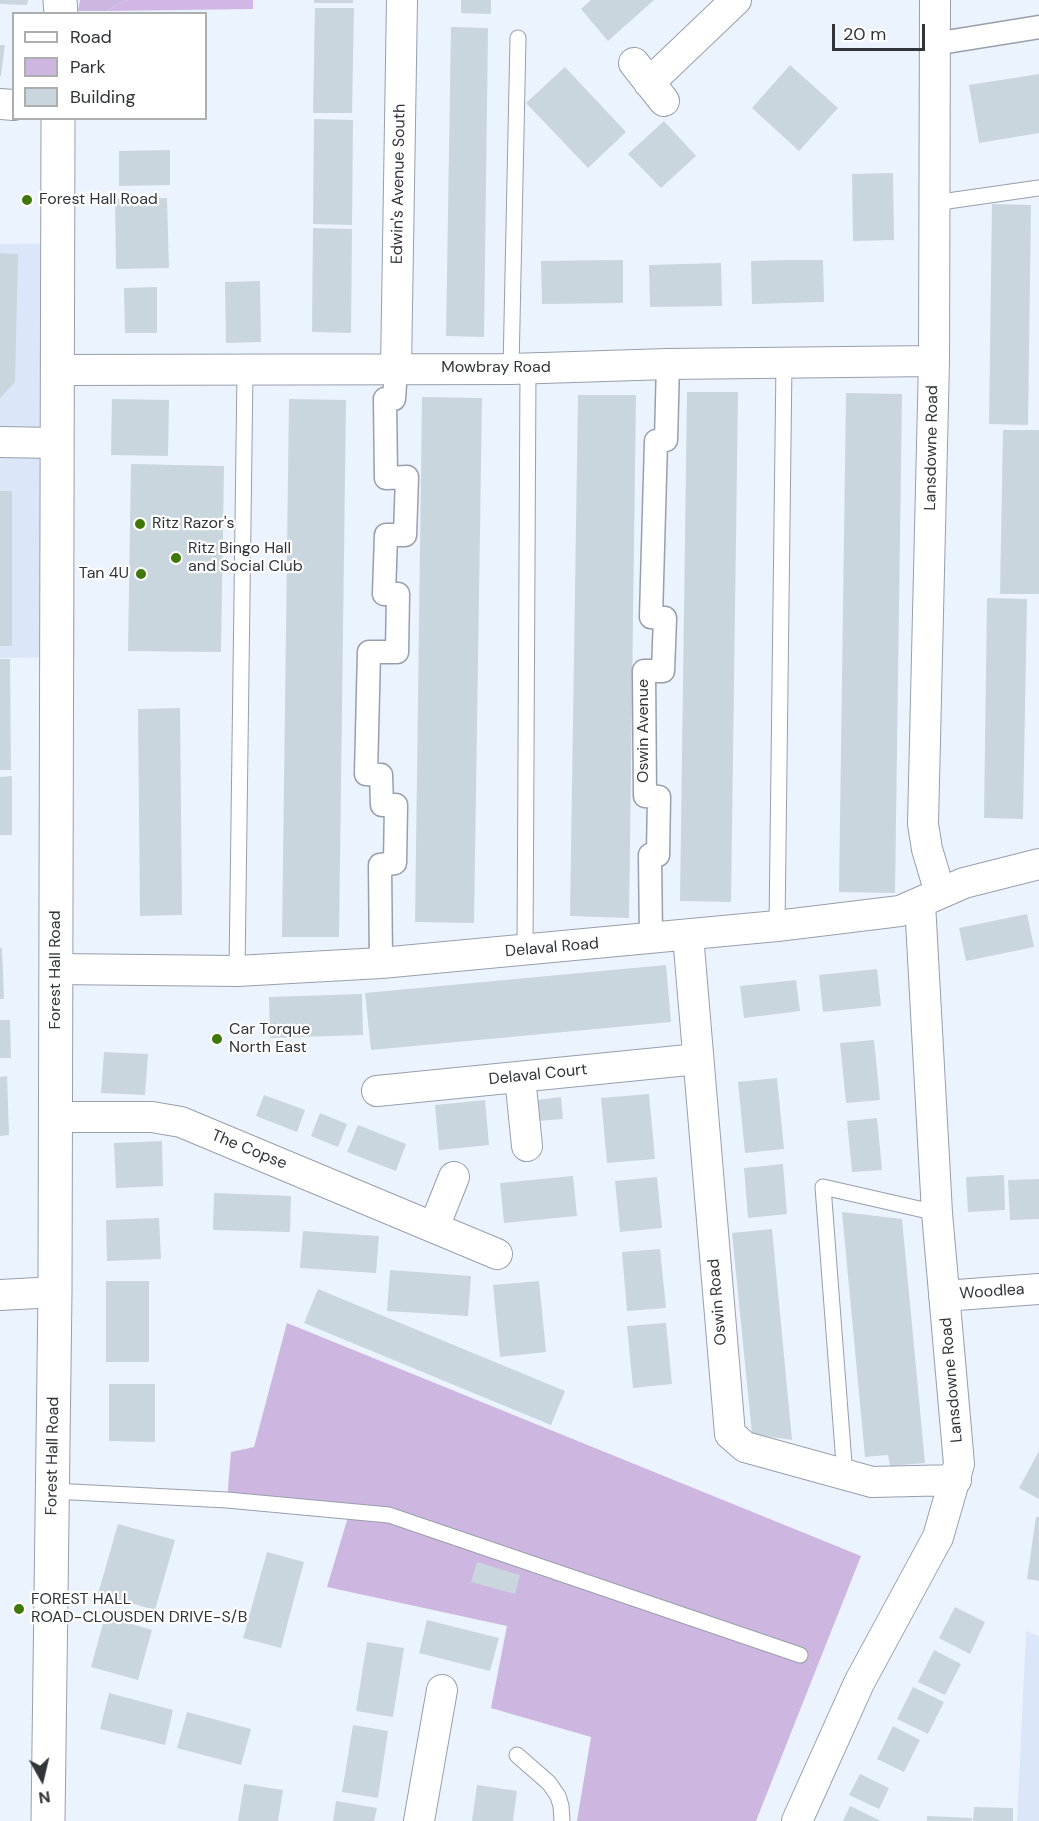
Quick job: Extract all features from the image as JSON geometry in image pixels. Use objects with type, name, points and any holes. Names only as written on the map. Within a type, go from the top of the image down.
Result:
[{"type":"main road","name":"Forest Hall Road","points":[[48,1821],[55,1292],[58,120]]},
{"type":"street","name":"Edwin's Avenue South","points":[[396,369],[402,0]]},
{"type":"street","points":[[649,82],[736,0]]},
{"type":"street","name":"Lansdowne Road","points":[[797,1821],[859,1683],[938,1537],[956,1480],[958,1445],[937,1213],[930,898],[923,824],[934,361],[935,0]]},
{"type":"street","points":[[934,44],[1039,27]]},
{"type":"street","name":"Mowbray Road","points":[[57,370],[519,369],[668,364],[934,361]]},
{"type":"street","name":"Oswin Avenue","points":[[651,939],[650,855],[658,855],[659,796],[645,796],[644,671],[663,671],[665,618],[651,617],[656,441],[666,440],[668,364]]},
{"type":"street","points":[[381,963],[380,865],[395,864],[396,805],[382,805],[381,775],[366,774],[368,663],[369,652],[397,652],[398,594],[384,594],[386,535],[405,535],[407,477],[386,478],[385,399],[394,399],[396,369]]},
{"type":"street","points":[[0,442],[56,443]]},
{"type":"street","name":"Delaval Road","points":[[56,969],[237,971],[381,963],[777,926],[883,914],[930,898],[964,883],[1039,864]]},
{"type":"street","name":"Oswin Road","points":[[688,935],[730,1434],[745,1447],[845,1477],[872,1482],[956,1480]]},
{"type":"street","name":"Delaval Court","points":[[377,1091],[698,1059]]},
{"type":"street","points":[[520,1077],[527,1146]]},
{"type":"street","name":"The Copse","points":[[56,1117],[152,1117],[181,1122],[497,1254]]},
{"type":"street","points":[[434,1227],[454,1177]]},
{"type":"street","name":"Woodlea","points":[[944,1296],[1039,1289]]},
{"type":"street","points":[[0,1294],[55,1292]]},
{"type":"street","points":[[419,1821],[442,1690]]},
{"type":"lane","points":[[518,38],[525,950]]},
{"type":"lane","points":[[934,203],[1039,188]]},
{"type":"lane","points":[[777,926],[784,362]]},
{"type":"lane","points":[[237,971],[245,370]]},
{"type":"lane","points":[[845,1477],[823,1187],[937,1213]]},
{"type":"lane","points":[[53,1491],[238,1501],[389,1515],[800,1655]]},
{"type":"lane","points":[[517,1755],[549,1784],[558,1796],[562,1821]]},
{"type":"shaded area","points":[[127,0],[253,0],[253,9],[106,11]]},
{"type":"shaded area","points":[[71,243],[75,657],[0,658],[0,244]]},
{"type":"shaded area","points":[[1026,1631],[1039,1636],[1039,1821],[1017,1821]]},
{"type":"green space","points":[[80,0],[127,0],[106,11],[78,11]]},
{"type":"green space","points":[[287,1323],[861,1556],[756,1821],[577,1821],[591,1737],[491,1708],[507,1626],[327,1587],[348,1517],[227,1500],[231,1452],[254,1447]]},
{"type":"building","points":[[0,0],[28,0],[27,5],[0,4]]},
{"type":"building","points":[[314,0],[353,0],[353,3],[314,3]]},
{"type":"building","points":[[461,0],[491,0],[491,14],[461,13]]},
{"type":"building","points":[[591,0],[654,0],[608,41],[581,9]]},
{"type":"building","points":[[315,8],[354,8],[352,113],[313,113]]},
{"type":"building","points":[[451,27],[488,28],[484,337],[446,336]]},
{"type":"building","points":[[0,45],[5,45],[1,76],[0,76]]},
{"type":"building","points":[[790,65],[838,108],[799,151],[752,108]]},
{"type":"building","points":[[565,67],[626,132],[588,168],[526,103]]},
{"type":"building","points":[[1039,74],[1039,133],[979,143],[969,85]]},
{"type":"building","points":[[314,119],[353,120],[352,225],[313,224]]},
{"type":"building","points":[[664,121],[696,156],[661,188],[628,154]]},
{"type":"building","points":[[170,150],[170,185],[119,186],[119,151]]},
{"type":"building","points":[[893,173],[894,240],[853,241],[852,174]]},
{"type":"building","points":[[167,198],[169,268],[116,269],[115,199]]},
{"type":"building","points":[[992,204],[1031,205],[1028,425],[989,424]]},
{"type":"building","points":[[313,228],[352,229],[351,333],[312,332]]},
{"type":"building","points":[[0,253],[18,254],[15,382],[0,398]]},
{"type":"building","points":[[623,260],[623,303],[542,304],[541,261]]},
{"type":"building","points":[[823,260],[824,302],[752,304],[751,261]]},
{"type":"building","points":[[721,263],[722,306],[650,307],[649,265]]},
{"type":"building","points":[[260,281],[261,342],[226,343],[225,282]]},
{"type":"building","points":[[157,287],[157,333],[125,333],[124,288]]},
{"type":"building","points":[[687,392],[738,392],[731,902],[680,901]]},
{"type":"building","points":[[846,393],[902,394],[895,893],[839,892]]},
{"type":"building","points":[[578,395],[636,395],[629,918],[570,916]]},
{"type":"building","points":[[422,397],[482,398],[474,923],[415,922]]},
{"type":"building","points":[[112,399],[169,400],[168,456],[111,455]]},
{"type":"building","points":[[289,399],[346,400],[339,937],[282,937]]},
{"type":"building","points":[[1003,430],[1039,430],[1039,594],[1000,594]]},
{"type":"building","name":"Ritz Bingo Hall and Social Club","points":[[131,464],[224,466],[221,652],[128,651]]},
{"type":"building","points":[[0,491],[12,491],[12,646],[0,646]]},
{"type":"building","points":[[987,598],[1027,599],[1023,819],[984,818]]},
{"type":"building","points":[[0,659],[10,659],[11,770],[0,770]]},
{"type":"building","points":[[180,708],[182,915],[140,916],[138,709]]},
{"type":"building","points":[[12,776],[12,835],[0,835],[0,777]]},
{"type":"building","points":[[1027,914],[1034,947],[966,961],[959,928]]},
{"type":"building","points":[[0,948],[2,948],[4,999],[0,999]]},
{"type":"building","points":[[666,965],[671,1022],[371,1050],[365,993]]},
{"type":"building","points":[[877,969],[881,1006],[823,1012],[819,975]]},
{"type":"building","points":[[796,980],[800,1011],[744,1018],[740,986]]},
{"type":"building","points":[[362,994],[363,1035],[270,1038],[269,997]]},
{"type":"building","points":[[0,1020],[10,1020],[11,1058],[0,1058]]},
{"type":"building","points":[[874,1040],[880,1100],[846,1103],[840,1043]]},
{"type":"building","points":[[104,1052],[148,1054],[145,1095],[101,1093]]},
{"type":"building","points":[[7,1076],[9,1135],[0,1136],[0,1077]]},
{"type":"building","points":[[777,1078],[784,1149],[745,1153],[738,1082]]},
{"type":"building","points":[[649,1094],[655,1159],[607,1163],[601,1098]]},
{"type":"building","points":[[264,1095],[305,1110],[297,1132],[256,1116]]},
{"type":"building","points":[[561,1097],[563,1119],[538,1121],[537,1100]]},
{"type":"building","points":[[485,1100],[489,1145],[439,1150],[435,1105]]},
{"type":"building","points":[[320,1113],[347,1124],[338,1147],[311,1136]]},
{"type":"building","points":[[877,1118],[882,1170],[852,1172],[847,1121]]},
{"type":"building","points":[[358,1125],[406,1144],[396,1171],[347,1152]]},
{"type":"building","points":[[162,1141],[163,1186],[116,1188],[114,1143]]},
{"type":"building","points":[[783,1164],[787,1214],[748,1218],[744,1168]]},
{"type":"building","points":[[1004,1175],[1005,1210],[968,1212],[966,1177]]},
{"type":"building","points":[[573,1176],[577,1216],[504,1223],[500,1183]]},
{"type":"building","points":[[657,1177],[662,1228],[620,1232],[615,1181]]},
{"type":"building","points":[[1039,1179],[1039,1219],[1010,1220],[1008,1180]]},
{"type":"building","points":[[214,1193],[291,1196],[290,1232],[213,1230]]},
{"type":"building","points":[[842,1212],[902,1219],[925,1463],[890,1466],[888,1455],[865,1457]]},
{"type":"building","points":[[159,1218],[161,1259],[107,1261],[106,1220]]},
{"type":"building","points":[[772,1229],[792,1440],[752,1434],[732,1233]]},
{"type":"building","points":[[303,1231],[379,1236],[376,1273],[300,1268]]},
{"type":"building","points":[[660,1249],[666,1308],[627,1311],[622,1252]]},
{"type":"building","points":[[390,1270],[471,1276],[468,1316],[387,1311]]},
{"type":"building","points":[[106,1281],[149,1281],[149,1362],[106,1362]]},
{"type":"building","points":[[539,1281],[546,1352],[500,1357],[493,1285]]},
{"type":"building","points":[[318,1289],[565,1391],[551,1425],[304,1323]]},
{"type":"building","points":[[666,1323],[672,1384],[633,1388],[627,1326]]},
{"type":"building","points":[[109,1384],[155,1384],[155,1442],[109,1441]]},
{"type":"building","points":[[1039,1451],[1039,1499],[1019,1488]]},
{"type":"building","points":[[1036,1517],[1039,1517],[1039,1581],[1027,1579]]},
{"type":"building","points":[[118,1524],[175,1540],[155,1610],[98,1594]]},
{"type":"building","points":[[267,1552],[304,1562],[281,1648],[243,1638]]},
{"type":"building","points":[[477,1562],[520,1575],[515,1594],[471,1582]]},
{"type":"building","points":[[955,1607],[985,1622],[970,1654],[939,1638]]},
{"type":"building","points":[[105,1616],[152,1630],[138,1680],[91,1667]]},
{"type":"building","points":[[427,1620],[499,1638],[490,1671],[419,1653]]},
{"type":"building","points":[[367,1642],[404,1648],[393,1717],[356,1711]]},
{"type":"building","points":[[934,1650],[961,1664],[945,1695],[918,1682]]},
{"type":"building","points":[[913,1687],[944,1702],[928,1734],[897,1719]]},
{"type":"building","points":[[109,1693],[173,1710],[165,1745],[100,1729]]},
{"type":"building","points":[[187,1712],[251,1729],[241,1765],[177,1748]]},
{"type":"building","points":[[353,1725],[388,1731],[378,1798],[342,1792]]},
{"type":"building","points":[[893,1726],[920,1740],[904,1772],[877,1759]]},
{"type":"building","points":[[860,1774],[889,1788],[879,1809],[849,1795]]},
{"type":"building","points":[[244,1784],[283,1790],[278,1821],[238,1821]]},
{"type":"building","points":[[477,1785],[517,1791],[513,1821],[472,1821]]},
{"type":"building","points":[[336,1801],[377,1808],[374,1821],[333,1821]]},
{"type":"building","points":[[850,1806],[881,1821],[843,1821]]},
{"type":"building","points":[[974,1807],[1013,1808],[1013,1821],[973,1821]]},
{"type":"building","points":[[927,1816],[972,1818],[972,1821],[927,1821]]},
{"type":"place","name":"Forest Hall Road","points":[[27,200]]},
{"type":"place","name":"Ritz Razor's","points":[[140,524]]},
{"type":"place","name":"Ritz Bingo Hall and Social Club","points":[[176,558]]},
{"type":"place","name":"Tan 4U","points":[[141,574]]},
{"type":"place","name":"Car Torque North East","points":[[217,1039]]},
{"type":"place","name":"FOREST HALL ROAD-CLOUSDEN DRIVE-S/B","points":[[19,1609]]}]
